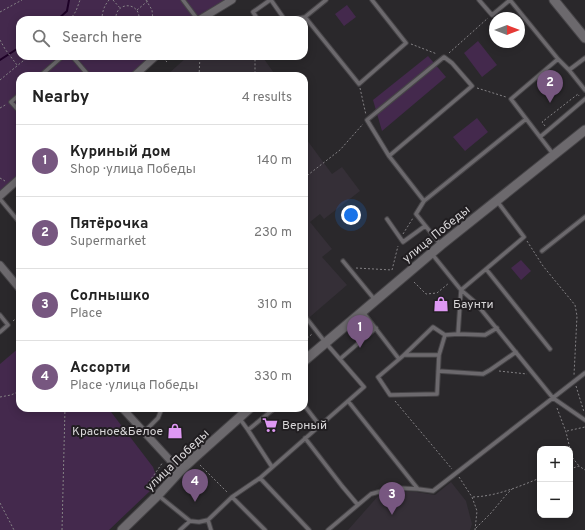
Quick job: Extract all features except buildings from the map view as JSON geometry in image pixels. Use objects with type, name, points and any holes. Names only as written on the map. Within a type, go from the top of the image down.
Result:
[{"type":"street","points":[[205,16],[232,0]]},
{"type":"street","points":[[554,0],[585,38]]},
{"type":"street","points":[[138,72],[152,60]]},
{"type":"street","name":"улица Победы","points":[[308,357],[431,253],[585,130]]},
{"type":"street","points":[[0,198],[16,182]]},
{"type":"street","points":[[0,265],[16,284]]},
{"type":"street","points":[[126,412],[180,471]]},
{"type":"street","name":"улица Победы","points":[[122,530],[180,471],[246,412]]},
{"type":"lane","points":[[183,0],[195,16]]},
{"type":"lane","points":[[256,16],[253,12],[271,0],[282,16]]},
{"type":"lane","points":[[306,16],[326,0]]},
{"type":"lane","points":[[308,21],[359,84],[406,42],[372,0]]},
{"type":"lane","points":[[479,0],[489,12]]},
{"type":"lane","points":[[496,12],[510,0],[585,90]]},
{"type":"lane","points":[[389,156],[472,86],[444,57],[367,120],[389,156],[424,201]]},
{"type":"lane","points":[[569,70],[585,58]]},
{"type":"lane","points":[[554,155],[511,99],[558,59]]},
{"type":"lane","points":[[45,72],[58,60]]},
{"type":"lane","points":[[75,60],[86,72]]},
{"type":"lane","points":[[16,98],[11,102],[16,108]]},
{"type":"lane","points":[[540,137],[585,100]]},
{"type":"lane","points":[[441,245],[416,214],[424,201],[526,119]]},
{"type":"lane","points":[[0,198],[16,218]]},
{"type":"lane","points":[[458,334],[461,290],[524,237],[497,200]]},
{"type":"lane","points":[[542,251],[585,217]]},
{"type":"lane","points":[[387,219],[403,242],[425,226]]},
{"type":"lane","points":[[431,253],[461,290],[475,302],[497,328],[553,398],[585,420]]},
{"type":"lane","points":[[343,261],[376,300]]},
{"type":"lane","points":[[486,269],[550,349]]},
{"type":"lane","points":[[362,311],[399,359]]},
{"type":"lane","points":[[0,315],[8,325],[0,332]]},
{"type":"lane","points":[[158,495],[190,521],[199,522],[208,520],[232,497],[260,478],[364,388],[308,320]]},
{"type":"lane","points":[[445,335],[438,355],[437,394],[390,395],[378,377],[404,355],[433,327],[445,335],[485,335],[497,328]]},
{"type":"lane","points":[[340,359],[376,328]]},
{"type":"lane","points":[[438,371],[483,374],[516,352]]},
{"type":"lane","points":[[404,355],[438,355]]},
{"type":"lane","points":[[328,530],[371,494],[397,488],[434,491],[585,373]]},
{"type":"lane","points":[[348,401],[418,489]]},
{"type":"lane","points":[[308,410],[320,426]]},
{"type":"lane","points":[[144,432],[158,418],[160,412]]},
{"type":"lane","points":[[248,430],[270,412]]},
{"type":"lane","points":[[239,418],[272,467]]},
{"type":"lane","points":[[305,438],[358,505]]},
{"type":"lane","points":[[260,478],[309,530]]},
{"type":"lane","points":[[232,497],[265,530]]},
{"type":"lane","points":[[208,520],[212,530]]},
{"type":"lane","points":[[180,530],[190,521]]},
{"type":"path","points":[[0,12],[22,0]]},
{"type":"path","points":[[73,16],[80,0]]},
{"type":"path","points":[[102,16],[103,11],[109,0]]},
{"type":"path","points":[[113,0],[120,8]]},
{"type":"path","points":[[137,10],[148,0],[153,16]]},
{"type":"path","points":[[116,16],[120,8],[124,6],[134,7],[139,16]]},
{"type":"path","points":[[406,42],[444,57],[489,18]]},
{"type":"path","points":[[0,40],[7,52],[18,65]]},
{"type":"path","points":[[0,80],[24,60]]},
{"type":"path","points":[[199,72],[200,60]]},
{"type":"path","points":[[255,60],[255,72]]},
{"type":"path","points":[[308,175],[340,150],[367,120],[359,84]]},
{"type":"path","points":[[472,86],[511,99]]},
{"type":"path","points":[[542,122],[578,94]]},
{"type":"path","points":[[0,108],[11,102]]},
{"type":"path","points":[[349,268],[392,270],[400,238],[416,214]]},
{"type":"path","points":[[524,237],[543,266],[575,304],[577,316],[574,381],[585,416]]},
{"type":"path","points":[[414,282],[426,294],[437,293],[453,280]]},
{"type":"path","points":[[8,325],[16,318]]},
{"type":"path","points":[[308,338],[314,333]]},
{"type":"path","points":[[490,370],[535,375]]},
{"type":"path","points":[[0,397],[16,393]]},
{"type":"path","points":[[390,395],[456,474],[472,497],[477,511],[475,529]]},
{"type":"path","points":[[553,398],[566,432],[572,457],[579,466],[585,470]]},
{"type":"path","points":[[62,530],[65,412]]},
{"type":"path","points":[[566,432],[585,427]]},
{"type":"path","points":[[147,485],[163,462]]},
{"type":"path","points":[[198,463],[232,497]]},
{"type":"path","points":[[573,468],[579,466]]},
{"type":"path","points":[[472,497],[486,496],[512,489],[537,479]]},
{"type":"path","points":[[475,529],[512,489]]},
{"type":"path","points":[[0,503],[14,530]]},
{"type":"shaded area","points":[[0,0],[227,0],[211,8],[200,16],[16,16],[16,60],[149,60],[136,72],[16,72],[16,179],[0,193]]},
{"type":"shaded area","points":[[347,5],[356,17],[344,26],[335,14]]},
{"type":"shaded area","points":[[478,41],[497,65],[482,77],[464,53]]},
{"type":"shaded area","points":[[428,56],[446,77],[382,131],[373,100]]},
{"type":"shaded area","points":[[184,60],[265,60],[273,72],[170,72]]},
{"type":"shaded area","points":[[477,118],[488,132],[465,151],[453,137]]},
{"type":"shaded area","points":[[308,141],[332,174],[342,167],[360,191],[324,219],[320,214],[310,222],[332,249],[322,257],[347,285],[308,319]]},
{"type":"shaded area","points":[[521,260],[531,271],[521,280],[511,268]]},
{"type":"shaded area","points":[[16,350],[16,412],[111,412],[153,467],[156,475],[155,482],[150,491],[109,530],[0,530],[0,364]]},
{"type":"shaded area","points":[[451,482],[466,501],[472,524],[470,530],[348,530],[379,495],[398,491],[435,495]]},
{"type":"waterway","points":[[61,16],[67,11],[69,0]]},
{"type":"waterway","points":[[0,60],[16,50]]},
{"type":"place","name":"Пятёрочка","points":[[550,103]]},
{"type":"place","name":"Баунти","points":[[441,304]]},
{"type":"place","name":"Куриный дом","points":[[360,348]]},
{"type":"place","name":"Верный","points":[[270,425]]},
{"type":"place","name":"Красное&Белое","points":[[175,431]]},
{"type":"place","name":"Ассорти","points":[[195,502]]},
{"type":"place","name":"Солнышко","points":[[392,515]]}]
